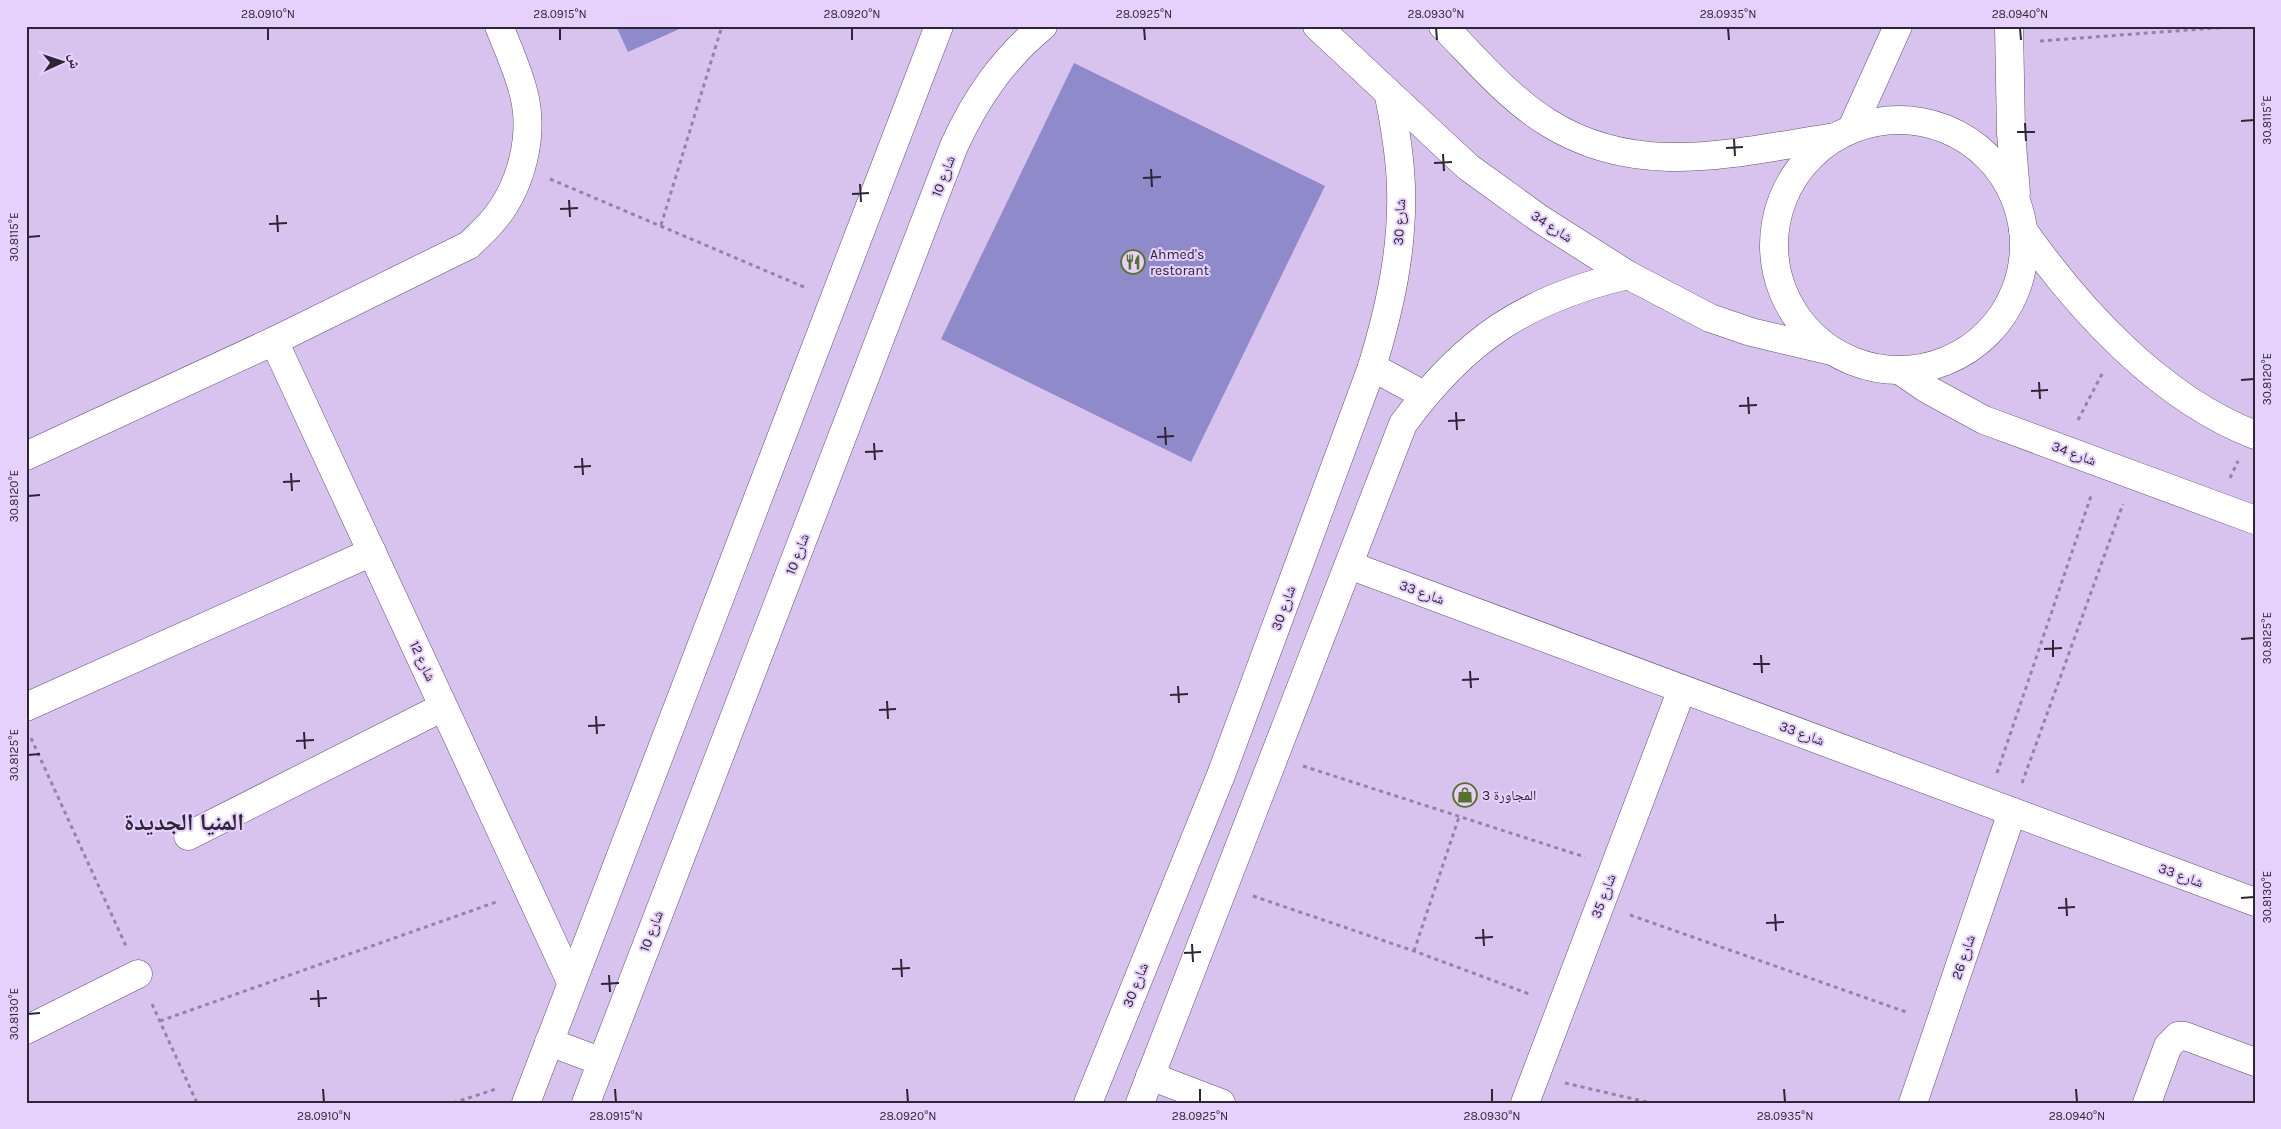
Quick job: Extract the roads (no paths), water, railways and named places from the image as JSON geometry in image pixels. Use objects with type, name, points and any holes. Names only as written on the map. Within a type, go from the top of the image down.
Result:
[{"type":"street","points":[[26,456],[274,341],[469,245],[492,223],[510,196],[522,167],[526,141],[526,106],[523,88],[499,26]]},
{"type":"street","points":[[526,1103],[939,26]]},
{"type":"street","name":"شارع 10","points":[[586,1103],[600,1061],[954,146],[968,116],[985,88],[1006,61],[1043,26]]},
{"type":"street","name":"شارع 34","points":[[1317,26],[1468,167],[1540,219],[1628,275],[1710,318],[1751,332],[1831,351]]},
{"type":"street","points":[[1443,26],[1516,99],[1547,122],[1580,139],[1616,151],[1653,158],[1691,158],[1843,132],[1884,120],[1917,121],[1949,130],[1977,146],[2000,171],[2016,200]]},
{"type":"street","points":[[1898,26],[1843,132],[1803,164],[1781,201],[1774,243],[1780,285],[1800,323],[1831,351],[1865,366],[1900,371],[1935,366],[1967,351],[1994,328],[2012,298],[2023,265],[2023,230],[2016,200],[2011,133],[2009,35]]},
{"type":"street","name":"شارع 30","points":[[1088,1103],[1220,775],[1372,367],[1386,323],[1395,278],[1400,233],[1401,186],[1390,96]]},
{"type":"street","points":[[2023,230],[2053,272],[2087,313],[2118,343],[2157,376],[2191,400],[2253,434]]},
{"type":"street","points":[[1140,1103],[1403,424],[1424,395],[1452,365],[1482,338],[1515,316],[1551,298],[1589,284],[1628,275]]},
{"type":"street","name":"شارع 12","points":[[274,341],[571,982]]},
{"type":"street","points":[[1372,367],[1424,395]]},
{"type":"street","name":"شارع 34","points":[[1900,371],[1927,390],[1984,420],[2255,520]]},
{"type":"street","points":[[26,707],[372,552]]},
{"type":"street","name":"شارع 33","points":[[1349,565],[2255,902]]},
{"type":"street","name":"شارع 35","points":[[1525,1103],[1682,689]]},
{"type":"street","points":[[188,836],[443,707]]},
{"type":"street","name":"شارع 26","points":[[1913,1103],[1941,1024],[2000,807]]},
{"type":"street","points":[[26,1030],[138,974]]},
{"type":"street","points":[[2147,1103],[2168,1046],[2178,1036],[2186,1036],[2255,1062]]},
{"type":"street","points":[[549,1042],[600,1061]]},
{"type":"street","points":[[1150,1076],[1221,1103]]},
{"type":"place","name":"Ahmed's restorant","points":[[1133,262]]},
{"type":"place","name":"المجاورة 3","points":[[1465,795]]},
{"type":"district","name":"المنيا الجديدة","points":[[184,822]]}]
